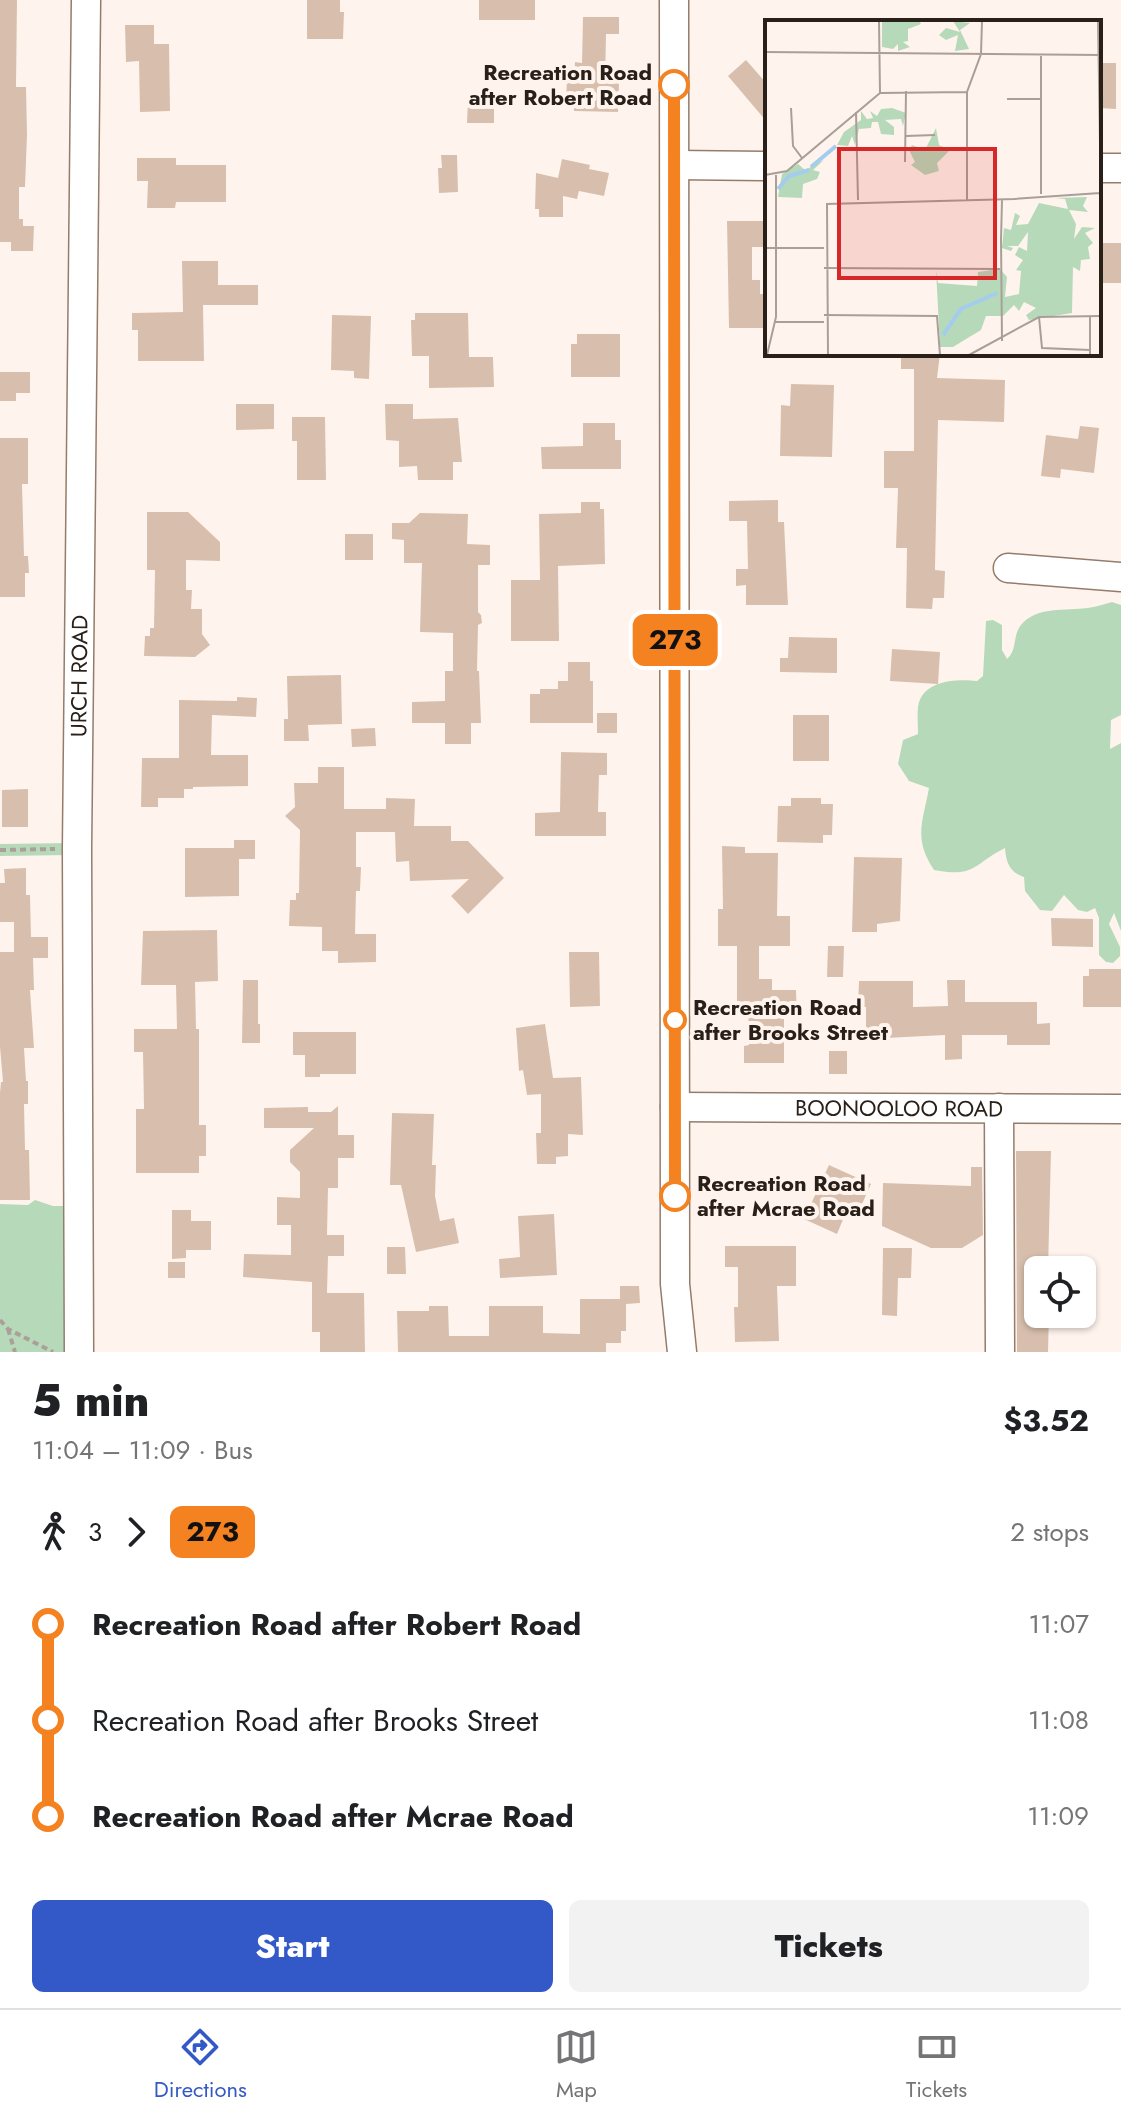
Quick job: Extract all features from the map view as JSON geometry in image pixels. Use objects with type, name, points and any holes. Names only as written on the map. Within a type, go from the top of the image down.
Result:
[{"type":"street","name":"URCH ROAD","points":[[79,1352],[77,849],[86,0]]},
{"type":"street","points":[[674,0],[675,1284],[682,1352]]},
{"type":"street","points":[[675,165],[765,166]]},
{"type":"street","points":[[1008,568],[1121,577]]},
{"type":"street","name":"BOONOOLOO ROAD","points":[[675,1107],[1121,1109]]},
{"type":"street","points":[[999,1108],[1000,1352]]},
{"type":"street","points":[[666,1352],[675,1284]]},
{"type":"path","points":[[0,850],[77,849]]},
{"type":"path","points":[[0,1320],[8,1329],[53,1352]]},
{"type":"path","points":[[8,1329],[15,1352]]},
{"type":"green space","points":[[1112,602],[1121,605],[1121,715],[1111,720],[1110,749],[1121,743],[1121,931],[1114,913],[1109,924],[1120,947],[1120,956],[1113,963],[1106,962],[1099,955],[1099,918],[1095,908],[1087,912],[1078,910],[1064,895],[1052,911],[1040,910],[1025,891],[1024,877],[1009,866],[1005,848],[966,871],[934,870],[924,849],[921,830],[929,788],[909,781],[898,764],[903,740],[918,734],[918,707],[926,691],[941,683],[977,681],[983,676],[986,621],[993,620],[1002,625],[1002,650],[1007,659],[1013,651],[1018,629],[1027,619],[1052,610],[1090,608]]},
{"type":"green space","points":[[71,843],[71,855],[0,856],[0,844]]},
{"type":"green space","points":[[35,1200],[53,1206],[78,1206],[79,1352],[0,1352],[0,1204],[28,1205]]},
{"type":"building","points":[[0,0],[17,0],[16,87],[26,87],[27,135],[25,187],[19,187],[19,219],[23,219],[23,226],[34,226],[33,251],[11,251],[11,242],[0,242]]},
{"type":"building","points":[[307,0],[340,0],[340,12],[344,12],[343,39],[307,39]]},
{"type":"building","points":[[479,0],[535,0],[535,20],[479,20]]},
{"type":"building","points":[[583,17],[619,17],[619,34],[606,34],[605,83],[619,83],[618,112],[574,111],[574,105],[566,105],[567,77],[574,77],[575,62],[582,63]]},
{"type":"building","points":[[125,25],[154,25],[154,44],[169,44],[170,111],[140,112],[139,61],[126,62]]},
{"type":"building","points":[[746,60],[765,82],[765,120],[728,76]]},
{"type":"building","points":[[1101,63],[1116,63],[1116,109],[1101,108]]},
{"type":"building","points":[[468,101],[494,102],[494,123],[467,123]]},
{"type":"building","points":[[441,155],[457,155],[458,192],[439,193]]},
{"type":"building","points":[[137,158],[176,158],[176,165],[226,165],[226,202],[176,202],[175,208],[147,208],[148,181],[137,181]]},
{"type":"building","points":[[562,159],[609,173],[604,196],[579,191],[577,199],[563,196],[563,217],[539,217],[539,209],[535,209],[536,173],[558,178]]},
{"type":"building","points":[[727,221],[765,221],[765,247],[752,247],[752,280],[760,280],[760,294],[765,294],[765,328],[729,328]]},
{"type":"building","points":[[1101,243],[1121,243],[1121,283],[1101,283]]},
{"type":"building","points":[[182,261],[218,261],[218,285],[258,285],[258,305],[203,305],[204,361],[138,361],[138,330],[132,330],[132,313],[183,312]]},
{"type":"building","points":[[415,313],[468,313],[469,357],[493,357],[494,387],[429,388],[429,356],[412,356],[411,320],[415,320]]},
{"type":"building","points":[[332,315],[371,316],[369,379],[354,378],[354,371],[331,370]]},
{"type":"building","points":[[577,334],[620,334],[620,377],[571,377],[571,344],[577,344]]},
{"type":"building","points":[[901,356],[940,356],[937,378],[1005,380],[1004,422],[938,420],[935,570],[945,571],[944,598],[933,598],[932,609],[906,608],[907,548],[896,548],[898,488],[884,488],[884,451],[914,451],[914,369],[901,369]]},
{"type":"building","points":[[0,372],[30,372],[30,393],[16,393],[16,401],[0,401]]},
{"type":"building","points":[[791,384],[834,385],[832,457],[780,456],[781,405],[790,406]]},
{"type":"building","points":[[236,404],[274,404],[274,429],[236,430]]},
{"type":"building","points":[[385,404],[413,404],[413,419],[458,418],[462,462],[453,462],[453,480],[418,480],[417,466],[399,467],[399,441],[386,440]]},
{"type":"building","points":[[292,417],[325,417],[326,480],[297,480],[297,441],[292,441]]},
{"type":"building","points":[[583,423],[615,423],[615,440],[621,440],[621,469],[542,469],[541,447],[583,446]]},
{"type":"building","points":[[1080,426],[1099,428],[1094,473],[1061,469],[1060,478],[1041,476],[1046,435],[1078,439]]},
{"type":"building","points":[[0,438],[28,438],[28,484],[22,484],[24,556],[28,556],[29,573],[25,573],[25,597],[0,597]]},
{"type":"building","points":[[778,500],[778,522],[784,522],[788,605],[746,605],[746,585],[736,586],[736,569],[748,569],[747,521],[729,521],[729,501]]},
{"type":"building","points":[[581,502],[600,502],[600,509],[604,509],[605,564],[558,566],[559,641],[511,641],[511,580],[540,580],[539,514],[581,513]]},
{"type":"building","points":[[147,512],[188,512],[220,542],[220,561],[186,560],[186,590],[192,590],[191,609],[202,609],[202,634],[210,645],[195,657],[144,656],[145,636],[150,636],[150,628],[154,628],[155,570],[147,570]]},
{"type":"building","points":[[420,513],[468,514],[467,544],[490,545],[490,565],[478,565],[478,612],[482,623],[478,625],[477,671],[481,723],[471,723],[471,744],[445,744],[445,723],[412,723],[412,702],[445,701],[445,671],[453,671],[453,633],[420,632],[422,563],[404,563],[404,540],[392,539],[392,523],[409,523]]},
{"type":"building","points":[[345,534],[373,534],[373,560],[345,560]]},
{"type":"building","points":[[789,637],[837,638],[837,673],[780,672],[780,658],[788,658]]},
{"type":"building","points":[[892,649],[940,652],[938,684],[890,681]]},
{"type":"building","points":[[568,662],[590,662],[593,723],[530,723],[530,694],[540,694],[540,689],[558,689],[558,681],[568,681]]},
{"type":"building","points":[[341,675],[342,724],[308,725],[309,741],[284,741],[284,719],[288,719],[287,676]]},
{"type":"building","points":[[237,697],[257,698],[256,717],[212,715],[211,755],[248,755],[248,786],[193,787],[184,789],[184,798],[158,798],[158,807],[141,807],[142,758],[179,758],[179,700],[237,701]]},
{"type":"building","points":[[597,713],[617,713],[617,733],[597,733]]},
{"type":"building","points":[[793,715],[829,715],[829,761],[793,761]]},
{"type":"building","points":[[375,728],[376,746],[352,747],[351,729]]},
{"type":"building","points":[[561,752],[607,753],[607,775],[599,775],[598,812],[606,812],[606,836],[535,836],[535,813],[560,812]]},
{"type":"building","points":[[318,767],[344,767],[344,809],[386,809],[386,798],[415,799],[414,826],[451,826],[451,841],[468,841],[504,878],[468,914],[451,896],[469,879],[410,881],[409,861],[396,862],[395,832],[356,832],[356,867],[361,867],[360,891],[356,891],[355,934],[376,934],[376,962],[338,963],[338,951],[322,951],[322,927],[289,926],[290,900],[296,900],[296,893],[299,893],[300,830],[285,816],[295,807],[294,783],[318,783]]},
{"type":"building","points":[[28,789],[28,827],[2,827],[2,790]]},
{"type":"building","points":[[791,798],[821,798],[821,804],[833,804],[832,835],[823,835],[823,843],[777,842],[778,806],[791,806]]},
{"type":"building","points":[[234,840],[255,840],[255,859],[239,859],[239,896],[185,897],[185,848],[234,848]]},
{"type":"building","points":[[722,846],[745,847],[745,853],[778,853],[777,916],[790,916],[790,946],[759,946],[759,979],[772,979],[772,990],[796,990],[797,1018],[784,1018],[784,1063],[744,1063],[744,1046],[749,1045],[748,1006],[737,1006],[737,946],[718,946],[718,909],[723,909]]},
{"type":"building","points":[[854,857],[902,858],[900,921],[877,924],[877,932],[852,932]]},
{"type":"building","points":[[26,868],[31,937],[48,937],[48,958],[33,958],[34,990],[30,990],[34,1048],[24,1048],[28,1081],[28,1104],[24,1104],[25,1150],[29,1150],[30,1200],[0,1200],[0,1093],[3,1082],[0,952],[14,952],[14,922],[0,922],[0,883],[5,883],[4,869]]},
{"type":"building","points":[[1051,918],[1093,919],[1093,947],[1052,946]]},
{"type":"building","points":[[217,930],[218,981],[195,982],[196,1029],[199,1029],[199,1125],[206,1125],[206,1156],[199,1156],[199,1173],[136,1173],[136,1109],[144,1109],[143,1052],[134,1052],[134,1029],[177,1029],[176,985],[141,985],[143,931]]},
{"type":"building","points":[[828,946],[844,946],[843,977],[827,977]]},
{"type":"building","points":[[569,952],[599,952],[600,1006],[570,1007]]},
{"type":"building","points":[[1089,969],[1121,969],[1121,1007],[1083,1007],[1083,976],[1089,976]]},
{"type":"building","points":[[243,980],[258,980],[260,1043],[242,1043]]},
{"type":"building","points":[[947,980],[965,980],[965,1002],[1037,1002],[1037,1024],[1050,1023],[1050,1045],[1007,1045],[1007,1035],[962,1035],[962,1059],[945,1060],[945,1035],[866,1039],[866,1007],[858,1007],[859,981],[913,981],[913,1007],[948,1006]]},
{"type":"building","points":[[545,1024],[553,1078],[581,1077],[583,1135],[568,1134],[568,1156],[556,1157],[556,1164],[537,1164],[536,1133],[541,1133],[541,1094],[527,1095],[523,1070],[519,1071],[516,1028]]},
{"type":"building","points":[[293,1032],[356,1032],[356,1074],[305,1077],[305,1055],[293,1055]]},
{"type":"building","points":[[829,1051],[847,1051],[847,1074],[829,1074]]},
{"type":"building","points":[[338,1106],[338,1135],[354,1135],[354,1158],[338,1158],[338,1188],[328,1188],[327,1235],[344,1235],[344,1256],[328,1256],[327,1293],[364,1293],[365,1352],[320,1352],[320,1332],[312,1332],[312,1282],[243,1277],[244,1254],[291,1255],[291,1225],[277,1225],[277,1197],[300,1198],[300,1172],[290,1162],[290,1150],[314,1128],[264,1128],[264,1108],[308,1107],[308,1112],[331,1112]]},
{"type":"building","points":[[392,1113],[434,1114],[432,1165],[436,1165],[435,1196],[440,1221],[454,1218],[459,1243],[416,1252],[401,1185],[390,1185]]},
{"type":"building","points":[[1016,1151],[1051,1151],[1048,1256],[1024,1256],[1024,1328],[1049,1328],[1048,1352],[1017,1352]]},
{"type":"building","points":[[829,1165],[871,1184],[857,1215],[847,1210],[837,1234],[804,1219]]},
{"type":"building","points":[[971,1167],[982,1167],[983,1235],[962,1248],[931,1248],[882,1226],[883,1183],[971,1186]]},
{"type":"building","points":[[172,1210],[191,1210],[191,1221],[211,1221],[211,1250],[186,1250],[186,1258],[172,1259]]},
{"type":"building","points":[[554,1214],[557,1275],[500,1278],[499,1259],[520,1257],[518,1216]]},
{"type":"building","points":[[725,1246],[796,1246],[796,1286],[777,1286],[779,1341],[735,1342],[738,1267],[725,1267]]},
{"type":"building","points":[[387,1247],[405,1247],[406,1274],[387,1274]]},
{"type":"building","points":[[883,1248],[912,1248],[911,1278],[898,1278],[897,1316],[882,1315]]},
{"type":"building","points":[[168,1262],[185,1262],[185,1278],[168,1278]]},
{"type":"building","points":[[620,1286],[639,1286],[640,1303],[626,1304],[626,1331],[621,1331],[621,1343],[606,1343],[606,1352],[398,1352],[397,1311],[429,1311],[429,1306],[448,1306],[449,1336],[489,1336],[489,1306],[543,1306],[543,1333],[580,1334],[580,1299],[620,1299]]},
{"type":"bus line","name":"273","points":[[674,85],[675,1196]]},
{"type":"place","name":"Recreation Road after Robert Road","points":[[674,85]]},
{"type":"place","name":"Recreation Road after Brooks Street","points":[[675,1020]]},
{"type":"place","name":"Recreation Road after Mcrae Road","points":[[675,1196]]}]
